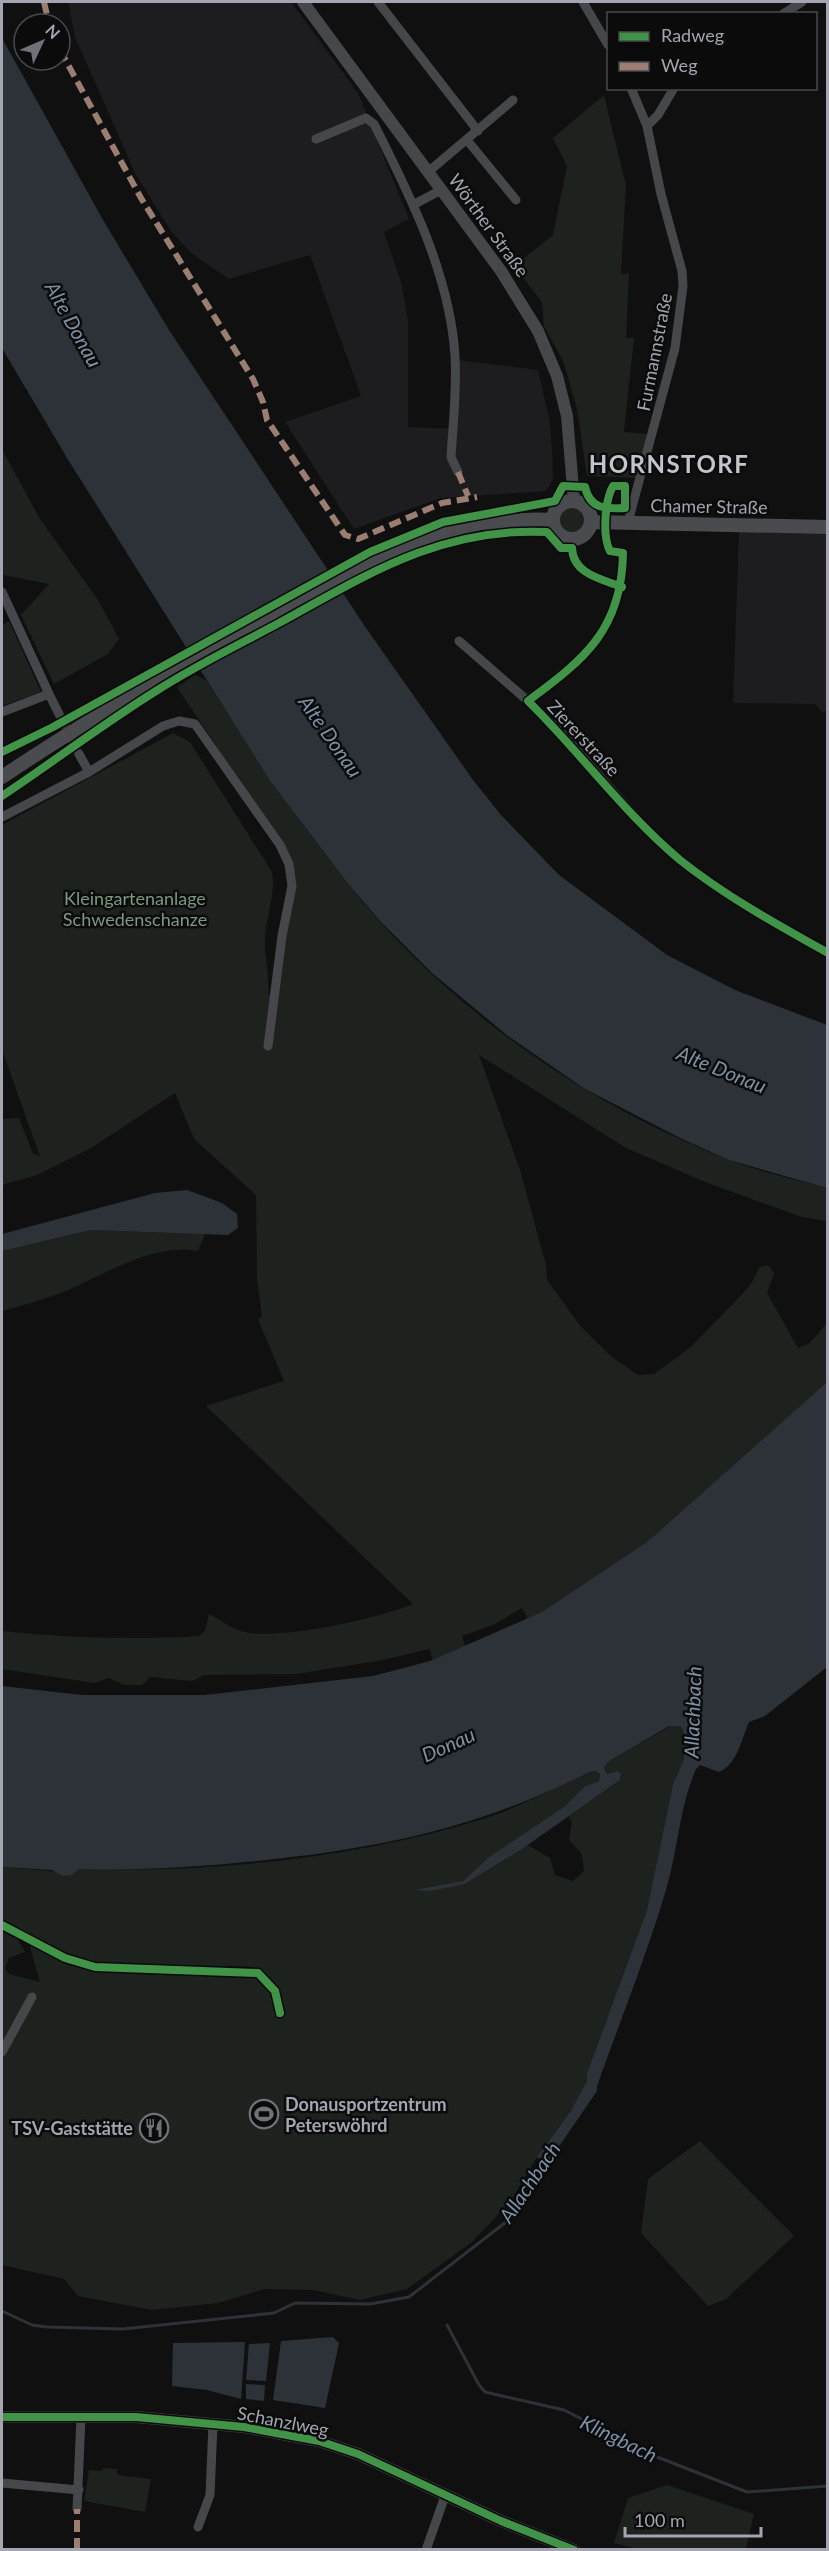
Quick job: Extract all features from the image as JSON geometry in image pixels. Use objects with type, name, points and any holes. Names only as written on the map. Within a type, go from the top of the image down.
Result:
[{"type":"main road","points":[[574,501],[585,506],[594,522],[587,532],[572,539],[556,531],[553,520],[554,514],[562,504],[574,501]]},
{"type":"main road","points":[[2,777],[154,681],[374,559],[457,529],[515,520],[553,520]]},
{"type":"main road","name":"Chamer Straße","points":[[594,522],[828,527]]},
{"type":"street","name":"Wörther Straße","points":[[303,2],[514,290],[549,355],[567,416],[574,501]]},
{"type":"street","points":[[378,2],[478,131]]},
{"type":"street","points":[[583,2],[607,42]]},
{"type":"street","points":[[786,12],[802,2]]},
{"type":"street","name":"Furmannstraße","points":[[628,522],[675,348],[683,286],[682,271],[661,194],[647,126],[632,90]]},
{"type":"street","points":[[647,126],[658,116],[673,90]]},
{"type":"street","points":[[428,172],[513,100]]},
{"type":"street","points":[[316,139],[366,118],[374,123],[413,205],[440,281],[452,331],[455,365],[452,458],[458,472]]},
{"type":"street","points":[[467,140],[516,200]]},
{"type":"street","points":[[413,205],[441,190]]},
{"type":"street","points":[[572,539],[572,555],[578,567],[622,587]]},
{"type":"street","name":"Ziererstraße","points":[[624,553],[622,587],[613,616],[596,643],[567,672],[528,700],[560,731],[645,828]]},
{"type":"street","points":[[2,592],[59,714]]},
{"type":"street","points":[[459,641],[528,700]]},
{"type":"street","points":[[2,712],[49,694]]},
{"type":"street","points":[[2,818],[89,772],[163,726],[175,721],[188,721],[203,733],[280,845],[289,864],[292,886],[282,936],[268,1046]]},
{"type":"street","points":[[79,754],[89,772]]},
{"type":"street","points":[[2,2052],[33,1997]]},
{"type":"street","name":"Schanzlweg","points":[[2,2416],[136,2417],[276,2432],[319,2441],[366,2457],[445,2496],[574,2550]]},
{"type":"street","points":[[77,2509],[81,2417]]},
{"type":"street","name":"Schanzlweg","points":[[198,2527],[210,2495],[213,2424]]},
{"type":"street","points":[[2,2483],[79,2490]]},
{"type":"street","points":[[426,2550],[445,2496]]},
{"type":"shaded area","points":[[68,2],[291,2],[358,93],[409,219],[384,232],[402,285],[408,321],[408,427],[457,429],[457,360],[538,370],[550,422],[552,451],[553,479],[546,491],[440,498],[354,529],[285,422],[361,396],[310,255],[229,279],[191,253],[171,231],[135,173],[75,37],[72,12],[70,12]]},
{"type":"shaded area","points":[[739,531],[827,533],[827,711],[822,712],[815,704],[733,703]]},
{"type":"green space","points":[[604,95],[626,186],[621,274],[629,273],[626,338],[634,338],[624,432],[647,434],[636,478],[587,476],[577,409],[564,363],[544,326],[542,302],[514,266],[553,235],[567,166],[553,138]]},
{"type":"green space","points":[[2,449],[40,519],[98,600],[119,639],[108,654],[54,684],[21,615],[49,584],[4,575],[2,570]]},
{"type":"green space","points":[[572,506],[582,510],[586,520],[582,530],[572,534],[562,530],[558,520],[562,510]]},
{"type":"green space","points":[[9,621],[41,692],[2,706],[2,625]]},
{"type":"green space","name":"Kleingartenanlage Schwedenschanze","points":[[195,675],[206,680],[275,784],[349,885],[428,971],[473,1010],[569,1080],[621,1110],[673,1136],[739,1164],[827,1188],[827,1221],[802,1217],[710,1184],[626,1148],[479,1055],[520,1170],[546,1265],[547,1280],[581,1327],[612,1357],[638,1375],[654,1374],[691,1347],[749,1287],[760,1267],[768,1265],[774,1273],[767,1293],[798,1348],[810,1343],[827,1323],[827,1382],[647,1542],[542,1612],[528,1619],[522,1608],[495,1624],[462,1636],[465,1646],[432,1660],[430,1649],[378,1661],[296,1674],[204,1675],[193,1681],[150,1677],[142,1685],[124,1685],[109,1678],[94,1683],[2,1669],[2,1631],[100,1638],[199,1636],[205,1631],[209,1614],[241,1631],[256,1634],[277,1633],[353,1622],[413,1604],[206,1406],[284,1381],[258,1319],[262,1316],[257,1280],[256,1195],[194,1139],[175,1093],[91,1148],[37,1175],[2,1185],[2,1119],[19,1118],[33,1154],[40,1156],[2,1050],[2,825],[173,733],[190,742],[272,872],[273,889],[265,952],[268,995],[278,991],[292,901],[286,851],[177,687]]},
{"type":"green space","points":[[91,1230],[205,1234],[198,1251],[164,1251],[147,1255],[60,1293],[2,1311],[2,1251]]},
{"type":"green space","points":[[674,1724],[680,1726],[683,1731],[684,1759],[673,1784],[647,1910],[586,2076],[587,2081],[570,2112],[537,2157],[510,2202],[472,2242],[407,2289],[360,2300],[313,2290],[265,2289],[218,2303],[152,2310],[78,2296],[64,2279],[2,2265],[2,1928],[17,1938],[25,1952],[9,1958],[5,1968],[9,1974],[40,1982],[29,1943],[77,1964],[114,1972],[256,1975],[271,1989],[277,2005],[283,2004],[276,1984],[260,1969],[233,1966],[160,1969],[112,1965],[68,1955],[25,1936],[2,1922],[2,1867],[73,1873],[79,1869],[130,1870],[233,1865],[337,1853],[438,1832],[486,1818],[514,1808],[595,1771],[602,1776],[599,1781],[585,1786],[545,1822],[488,1858],[463,1881],[415,1890],[465,1884],[528,1845],[550,1858],[555,1875],[573,1881],[584,1871],[582,1854],[569,1840],[572,1822],[568,1817],[620,1780],[621,1774],[618,1771],[607,1774],[604,1768],[608,1762]]},
{"type":"green space","points":[[700,2141],[794,2236],[726,2299],[708,2306],[641,2233],[648,2179]]},
{"type":"green space","points":[[103,2468],[117,2469],[117,2475],[151,2479],[145,2512],[84,2501],[89,2470],[102,2471]]},
{"type":"green space","points":[[667,2485],[754,2514],[746,2549],[641,2550],[614,2543],[628,2498]]},
{"type":"water","name":"Alte Donau","points":[[2,38],[12,56],[12,72],[21,72],[103,220],[169,330],[366,628],[473,780],[501,815],[559,875],[667,955],[735,990],[827,1025],[827,1188],[729,1160],[680,1138],[585,1089],[508,1036],[432,973],[381,922],[349,885],[271,782],[67,458],[2,348]]},
{"type":"water","points":[[187,1190],[222,1203],[237,1214],[238,1228],[228,1235],[91,1230],[2,1251],[2,1234],[155,1193]]},
{"type":"water","name":"Donau","points":[[827,1382],[827,1667],[765,1716],[749,1722],[735,1757],[725,1768],[719,1772],[700,1765],[696,1769],[682,1814],[666,1890],[597,2091],[547,2164],[537,2157],[570,2112],[587,2081],[586,2076],[647,1910],[673,1784],[684,1759],[683,1731],[680,1726],[669,1726],[608,1762],[604,1768],[607,1774],[618,1771],[621,1774],[620,1780],[522,1849],[465,1884],[430,1891],[414,1890],[463,1881],[488,1858],[564,1807],[585,1786],[599,1781],[600,1774],[595,1771],[588,1773],[506,1809],[466,1822],[427,1833],[345,1850],[191,1867],[79,1869],[72,1875],[63,1876],[52,1870],[2,1867],[2,1686],[82,1695],[205,1695],[373,1676],[430,1661],[542,1612],[647,1542]]},
{"type":"water","points":[[333,2337],[339,2343],[325,2408],[273,2400],[281,2341]]},
{"type":"water","points":[[245,2342],[241,2399],[207,2390],[172,2386],[173,2343]]},
{"type":"water","points":[[270,2343],[266,2381],[246,2380],[249,2344]]},
{"type":"water","points":[[246,2384],[265,2385],[264,2401],[246,2399]]},
{"type":"pier","points":[[331,571],[344,589],[196,670],[184,652]]},
{"type":"waterway","name":"Allachbach","points":[[2,2311],[32,2325],[123,2329],[274,2313],[295,2303],[370,2304],[409,2297],[506,2222],[545,2158]]},
{"type":"waterway","name":"Klingbach","points":[[447,2325],[485,2392],[564,2410],[652,2455],[747,2492],[828,2486]]},
{"type":"tunnel","points":[[59,714],[79,754]]},
{"type":"marked path","points":[[44,2],[46,12]]},
{"type":"marked path","points":[[72,72],[141,198],[253,379],[263,402],[267,420],[345,535],[358,539],[442,503],[477,497]]},
{"type":"marked path","points":[[458,472],[468,496]]},
{"type":"marked path","points":[[77,2509],[77,2550]]},
{"type":"cycle path","points":[[2,752],[53,727],[370,552],[443,522],[555,501],[563,486],[585,487],[591,500],[599,506],[605,508],[611,508],[625,508],[625,486],[613,486],[610,492],[608,500],[606,509],[605,528],[610,551],[623,553],[621,579],[616,602],[608,622],[583,656],[528,701],[640,822],[680,860],[733,898],[828,953]]},
{"type":"cycle path","points":[[2,796],[186,673],[375,571],[439,546],[473,537],[509,532],[547,532],[561,548],[572,548],[577,564],[583,570],[622,587]]},
{"type":"cycle path","points":[[2,1925],[65,1958],[95,1967],[258,1973],[275,1991],[280,2013]]},
{"type":"cycle path","points":[[2,2417],[136,2417],[244,2427],[319,2441],[358,2454],[501,2521],[574,2550]]},
{"type":"place","name":"Donausportzentrum Peterswöhrd","points":[[264,2114]]},
{"type":"place","name":"TSV-Gaststätte","points":[[154,2128]]},
{"type":"district","name":"HORNSTORF","points":[[669,463]]}]
